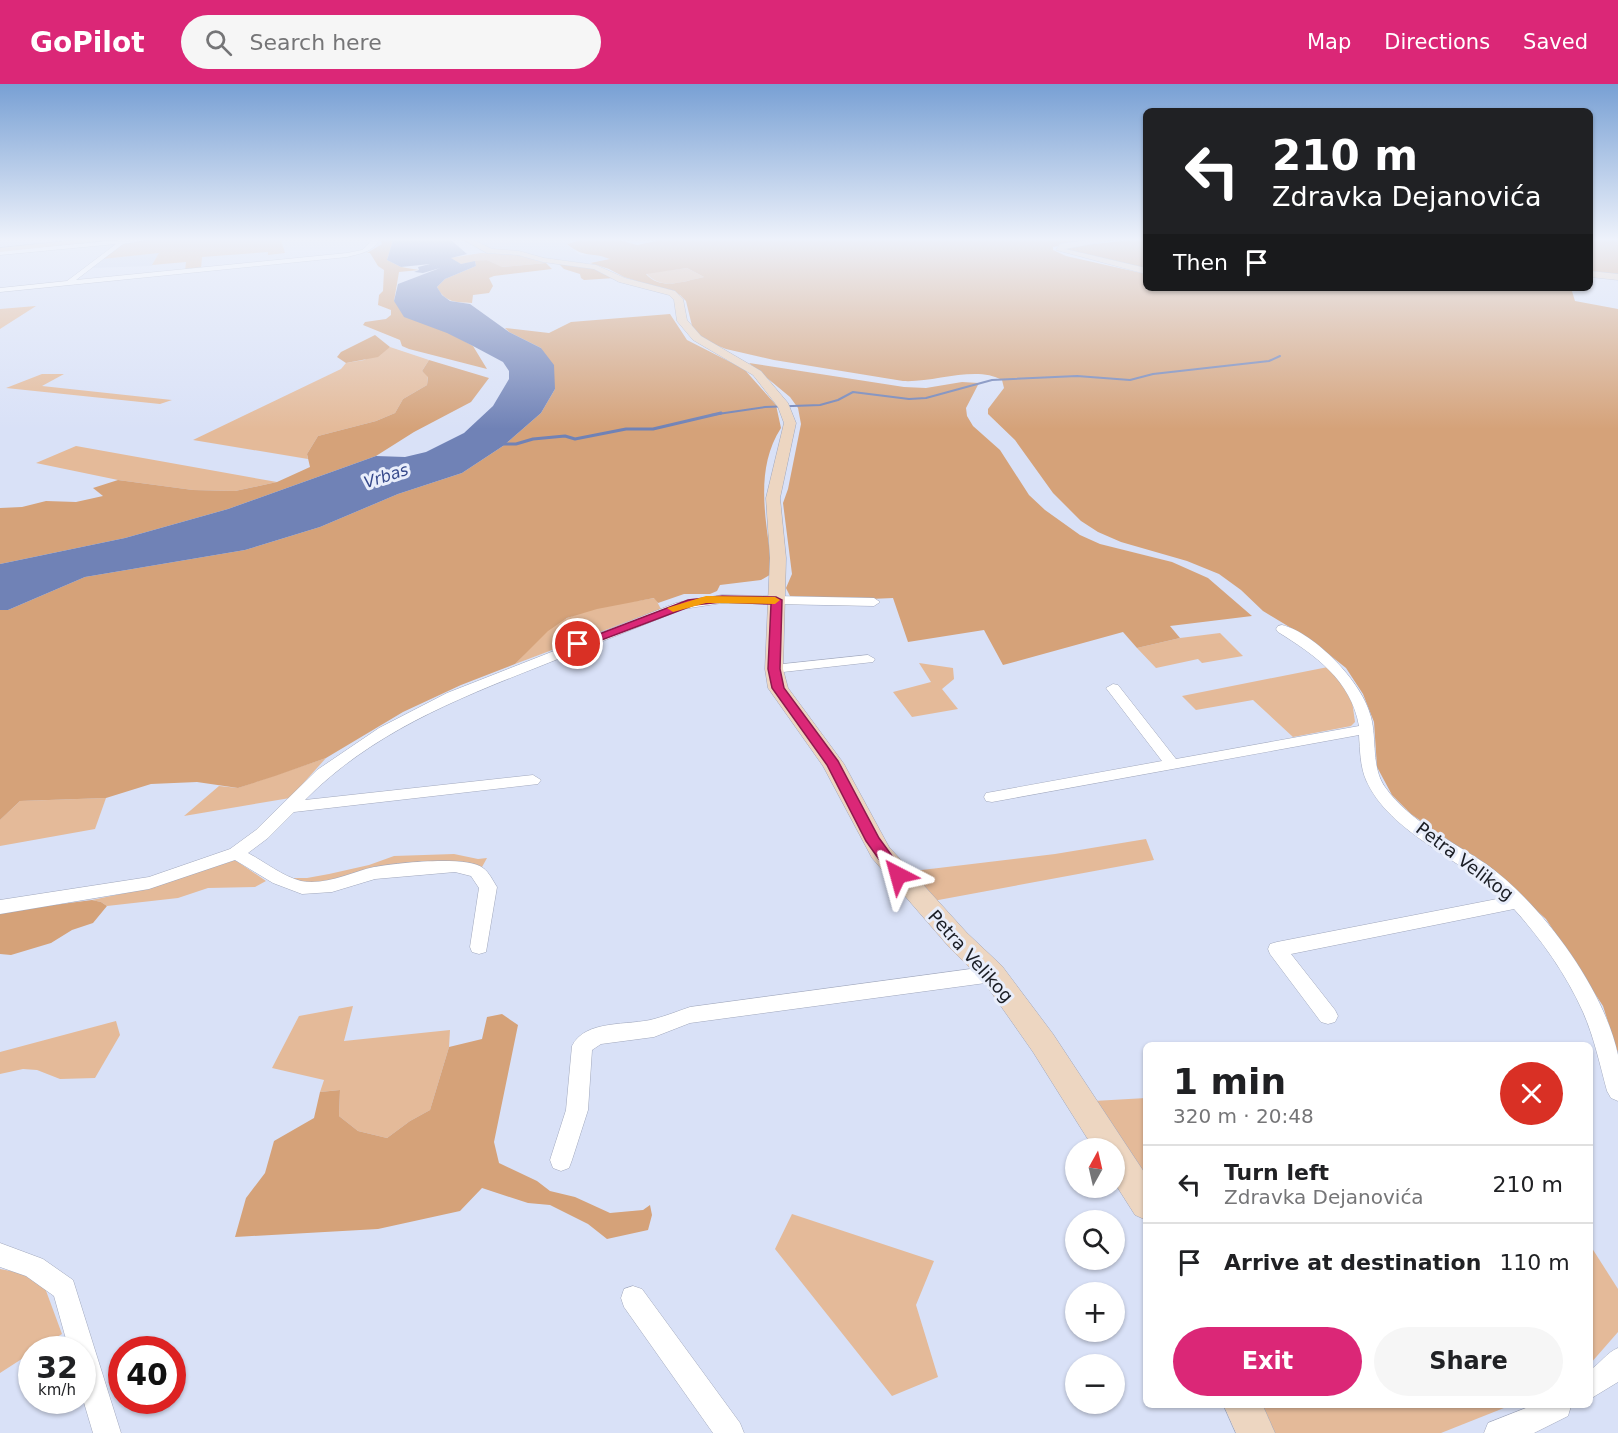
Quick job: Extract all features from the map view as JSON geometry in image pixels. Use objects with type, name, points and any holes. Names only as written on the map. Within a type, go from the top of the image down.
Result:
[{"type":"street","name":"Petra Velikog","points":[[679,303],[682,321],[697,338],[757,373],[785,407],[790,423],[773,498],[778,558],[774,669],[778,688],[834,764],[880,852],[958,940],[993,974],[1043,1043],[1105,1138]]},
{"type":"street","points":[[0,906],[148,882],[194,869],[236,853],[262,834],[322,774],[384,731],[461,692],[634,622],[686,604],[722,599],[874,602]]},
{"type":"street","name":"Petra Velikog","points":[[1282,629],[1317,651],[1339,672],[1360,706],[1370,774],[1389,802],[1424,831],[1482,870],[1520,901],[1541,927],[1592,1011],[1618,1091]]},
{"type":"street","points":[[774,669],[868,660]]},
{"type":"street","points":[[1113,688],[1172,764]]},
{"type":"street","points":[[992,797],[1365,729]]},
{"type":"street","points":[[289,807],[533,780]]},
{"type":"street","points":[[236,853],[279,879],[312,889],[375,873],[445,866],[466,867],[477,872],[488,887],[479,947]]},
{"type":"street","points":[[1328,1016],[1277,949],[1520,901]]},
{"type":"street","points":[[561,1160],[577,1110],[582,1046],[597,1036],[654,1028],[690,1015],[993,974]]},
{"type":"street","name":"Petra Velikog","points":[[1125,1170],[1143,1199]]},
{"type":"street","points":[[0,1254],[26,1263],[49,1275],[64,1289],[106,1433]]},
{"type":"street","points":[[633,1298],[730,1433]]},
{"type":"street","points":[[1593,1384],[1608,1374],[1618,1361]]},
{"type":"street","points":[[1244,1408],[1256,1433]]},
{"type":"street","points":[[1498,1433],[1530,1421],[1554,1408]]},
{"type":"shaded area","points":[[378,303],[397,303],[473,346],[487,369],[409,349],[402,346],[400,340],[363,325],[365,322],[386,319],[391,315],[391,310],[378,305]]},
{"type":"shaded area","points":[[686,303],[1585,303],[1618,309],[1618,1053],[1603,1006],[1546,919],[1497,874],[1411,814],[1392,795],[1377,767],[1374,722],[1363,694],[1346,668],[1311,640],[1263,611],[1241,590],[1219,574],[1187,561],[1121,542],[1098,532],[1081,521],[1053,493],[1015,440],[988,414],[988,409],[1004,388],[1002,380],[992,376],[967,374],[903,381],[774,360],[726,349],[703,340],[693,330]]},
{"type":"shaded area","points":[[36,306],[0,329],[0,309]]},
{"type":"shaded area","points":[[670,314],[687,340],[744,369],[776,405],[781,428],[772,445],[767,462],[764,499],[773,573],[761,580],[720,585],[717,591],[710,594],[684,594],[658,603],[654,598],[597,609],[567,618],[548,631],[515,664],[461,685],[403,712],[326,758],[238,788],[197,782],[151,784],[106,798],[20,801],[0,820],[0,610],[8,610],[85,577],[245,550],[320,527],[398,494],[462,473],[503,446],[541,413],[555,389],[541,348],[505,328],[549,333],[571,322]]},
{"type":"shaded area","points":[[375,335],[390,347],[378,357],[346,363],[337,357],[341,352]]},
{"type":"shaded area","points":[[390,347],[429,360],[422,371],[428,376],[427,385],[403,399],[395,413],[376,421],[318,436],[307,454],[308,459],[193,440],[341,369],[346,363],[364,360]]},
{"type":"shaded area","points":[[429,360],[489,378],[471,402],[414,432],[376,456],[228,509],[125,538],[0,564],[0,508],[22,507],[46,501],[76,502],[103,496],[93,488],[118,480],[193,490],[235,491],[277,482],[310,467],[307,454],[318,436],[376,421],[395,413],[403,399],[427,385],[428,377],[422,371]]},
{"type":"shaded area","points":[[749,363],[904,387],[926,388],[962,382],[979,383],[966,408],[967,416],[973,426],[1000,450],[1029,495],[1045,510],[1080,535],[1100,544],[1172,562],[1208,578],[1252,616],[1170,626],[1180,638],[1137,648],[1123,632],[1003,665],[984,630],[908,642],[893,598],[848,600],[790,596],[786,588],[792,574],[783,503],[801,424],[798,408],[790,397]]},
{"type":"shaded area","points":[[42,374],[64,374],[42,386],[172,400],[160,404],[6,388]]},
{"type":"shaded area","points":[[76,446],[277,482],[235,491],[193,490],[118,480],[36,463]]},
{"type":"shaded area","points":[[655,598],[661,609],[515,664],[535,642],[559,622],[585,611]]},
{"type":"shaded area","points":[[1220,633],[1243,656],[1202,663],[1198,659],[1156,668],[1137,648],[1180,638]]},
{"type":"shaded area","points":[[919,663],[953,668],[954,679],[942,689],[958,709],[912,717],[893,692],[931,682]]},
{"type":"shaded area","points":[[1328,667],[1351,694],[1355,722],[1351,726],[1293,737],[1253,700],[1196,710],[1182,696]]},
{"type":"shaded area","points":[[326,758],[290,798],[184,816],[219,786],[238,788]]},
{"type":"shaded area","points":[[106,798],[95,829],[0,846],[0,820],[20,801]]},
{"type":"shaded area","points":[[1146,839],[1154,860],[933,901],[905,872],[1055,854]]},
{"type":"shaded area","points":[[454,854],[478,859],[487,858],[482,867],[461,862],[304,884],[291,878],[329,874],[369,865],[394,856]]},
{"type":"shaded area","points":[[235,860],[266,881],[255,887],[208,888],[178,898],[107,906],[92,900],[149,888]]},
{"type":"shaded area","points":[[92,900],[107,906],[93,923],[72,930],[51,943],[11,955],[0,954],[0,912]]},
{"type":"shaded area","points":[[353,1006],[344,1041],[450,1030],[449,1047],[430,1110],[387,1138],[358,1131],[339,1116],[340,1090],[320,1092],[324,1080],[272,1068],[299,1016]]},
{"type":"shaded area","points":[[502,1014],[518,1025],[494,1142],[499,1163],[537,1181],[550,1191],[575,1197],[610,1213],[643,1210],[650,1205],[652,1215],[648,1230],[607,1239],[588,1224],[550,1205],[528,1203],[482,1188],[460,1211],[378,1229],[235,1237],[246,1198],[265,1173],[274,1141],[314,1118],[320,1092],[340,1090],[339,1116],[358,1131],[387,1138],[430,1110],[449,1047],[482,1039],[487,1017]]},
{"type":"shaded area","points":[[116,1021],[120,1035],[95,1078],[60,1079],[37,1070],[23,1069],[0,1074],[0,1052]]},
{"type":"shaded area","points":[[1143,1098],[1143,1174],[1125,1147],[1125,1138],[1119,1138],[1094,1101]]},
{"type":"shaded area","points":[[792,1214],[934,1261],[916,1305],[938,1377],[892,1396],[775,1249]]},
{"type":"shaded area","points":[[1593,1250],[1618,1289],[1618,1332],[1593,1361]]},
{"type":"shaded area","points":[[0,1269],[21,1273],[45,1288],[62,1334],[59,1336],[18,1336],[18,1361],[0,1373]]},
{"type":"shaded area","points":[[1263,1408],[1504,1408],[1441,1433],[1274,1433]]},
{"type":"water","name":"Vrbas","points":[[395,303],[470,304],[509,332],[541,348],[554,365],[555,389],[541,413],[503,446],[462,473],[398,494],[320,527],[245,550],[85,577],[8,610],[0,610],[0,564],[125,538],[228,509],[376,456],[405,457],[426,452],[464,433],[493,406],[509,379],[509,371],[503,362],[473,346],[447,333],[404,317]]},
{"type":"waterway","points":[[715,414],[765,407],[820,405],[838,400],[853,392],[909,399],[926,398],[992,380],[1077,376],[1130,380],[1153,374],[1269,361],[1280,356]]},
{"type":"waterway","points":[[715,414],[721,413]]},
{"type":"waterway","points":[[500,444],[516,444],[533,439],[565,436],[575,439],[626,429],[653,429],[715,414]]},
{"type":"waterway","points":[[711,415],[715,414]]},
{"type":"slow traffic","points":[[673,608],[706,600],[775,600]]},
{"type":"route","points":[[578,644],[692,602],[722,599],[776,600],[774,669],[778,688],[834,764],[873,841],[898,875]]}]
